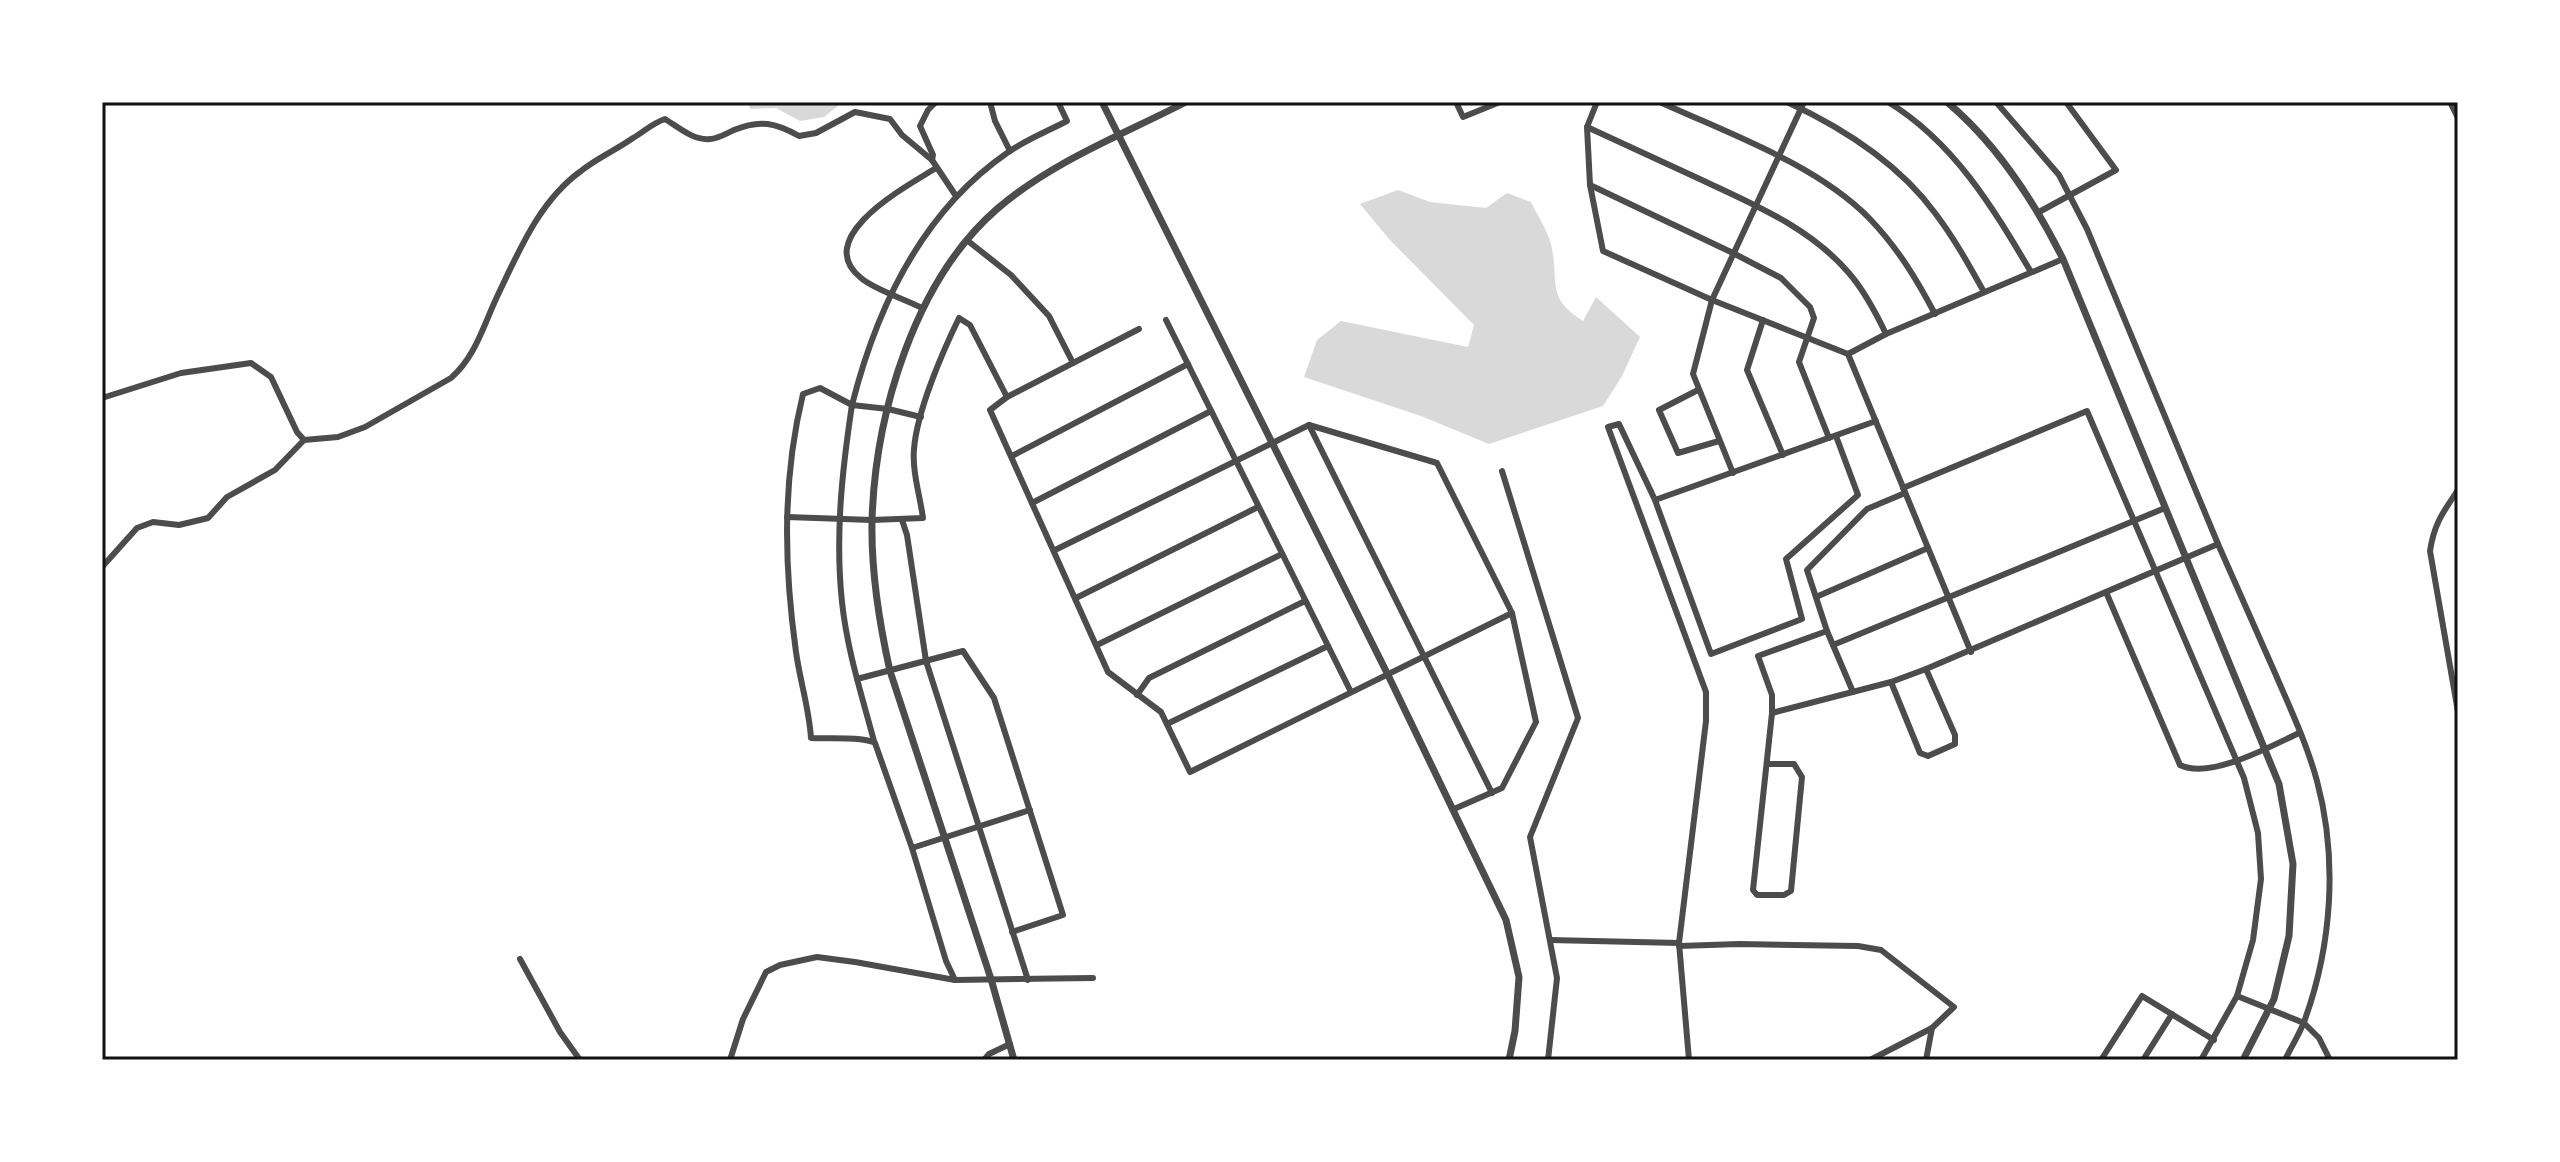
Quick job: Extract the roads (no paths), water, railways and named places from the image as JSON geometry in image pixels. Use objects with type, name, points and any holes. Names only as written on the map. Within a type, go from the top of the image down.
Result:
[{"type":"street","points":[[934,164],[920,126],[936,102]]},
{"type":"street","points":[[990,102],[995,121],[1010,151]]},
{"type":"street","points":[[955,980],[946,961],[912,848],[875,743],[857,679],[842,604],[839,517],[852,405],[867,349],[891,293],[918,244],[956,196],[1010,151],[1067,121],[1058,102]]},
{"type":"street","points":[[1102,102],[1388,675],[1506,920],[1516,956],[1518,1003],[1509,1060]]},
{"type":"street","points":[[1014,1060],[991,979],[890,671],[877,603],[872,520],[880,448],[888,409],[922,308],[968,241],[996,210],[1076,154],[1186,102]]},
{"type":"street","points":[[1456,102],[1463,117],[1500,102]]},
{"type":"street","points":[[1597,102],[1587,127],[1590,185],[1603,251],[1712,300],[1848,354],[1971,652]]},
{"type":"street","points":[[1660,102],[1826,183],[1867,216],[1911,268],[1935,314]]},
{"type":"street","points":[[1787,102],[1803,105],[1855,140],[1909,185],[1934,211],[1984,292]]},
{"type":"street","points":[[1888,102],[1907,113],[1954,155],[1997,215],[2031,272]]},
{"type":"street","points":[[1947,102],[1991,147],[2039,212],[2063,259],[2279,784],[2293,864],[2289,936],[2274,999],[2243,1060]]},
{"type":"street","points":[[1996,102],[2059,175],[2087,229],[2317,780],[2327,830],[2327,930],[2304,1023],[2285,1060]]},
{"type":"street","points":[[2039,212],[2116,170],[2066,102]]},
{"type":"street","points":[[2450,102],[2458,118]]},
{"type":"street","points":[[1733,473],[1693,374],[1712,300],[1803,105]]},
{"type":"street","points":[[102,567],[137,528],[153,522],[179,525],[208,518],[227,497],[275,470],[304,440],[338,437],[365,427],[451,378],[462,368],[478,343],[529,229],[578,172],[651,124],[665,119],[692,136],[711,139],[758,123],[778,124],[799,136],[816,133],[855,112],[890,119],[902,135],[934,164],[956,196]]},
{"type":"street","points":[[1587,127],[1756,205],[1817,243],[1848,272],[1875,311],[1886,334]]},
{"type":"street","points":[[922,308],[861,279],[847,253],[849,240],[863,217],[934,164]]},
{"type":"street","points":[[1590,185],[1781,278],[1810,307],[1814,318],[1799,362],[1858,495],[1786,559],[1802,619],[1711,654],[1655,500],[1619,424],[1608,427],[1706,692],[1706,721],[1679,945],[1689,1060]]},
{"type":"street","points":[[968,241],[1011,275],[1049,316],[1073,363]]},
{"type":"street","points":[[1848,354],[1886,334],[2063,259]]},
{"type":"street","points":[[787,517],[923,518],[914,450],[921,417],[944,348],[959,318],[970,325],[1007,397]]},
{"type":"street","points":[[1166,320],[1351,692]]},
{"type":"street","points":[[1763,320],[1747,370],[1783,455]]},
{"type":"street","points":[[1139,329],[1007,397],[990,410],[1108,672],[1161,712],[1190,772],[1512,613]]},
{"type":"street","points":[[102,398],[181,373],[251,363],[271,377],[297,432],[304,440]]},
{"type":"street","points":[[1012,456],[1188,364]]},
{"type":"street","points":[[875,743],[866,737],[841,740],[811,738],[809,706],[797,655],[786,549],[787,484],[803,394],[820,388],[852,405],[921,417]]},
{"type":"street","points":[[1698,390],[1659,410],[1672,444],[1678,453],[1719,441]]},
{"type":"street","points":[[1032,503],[1211,411]]},
{"type":"street","points":[[1853,692],[1827,631],[1807,570],[1867,509],[2087,411],[2237,762],[2258,833],[2261,879],[2253,940],[2237,996],[2201,1060]]},
{"type":"street","points":[[1655,500],[1876,421]]},
{"type":"street","points":[[1309,425],[1492,793]]},
{"type":"street","points":[[1055,550],[1309,425],[1437,463],[1512,613],[1536,722],[1502,788],[1454,809]]},
{"type":"street","points":[[1502,471],[1578,718],[1530,837],[1557,978],[1548,1060]]},
{"type":"street","points":[[2458,490],[2433,531],[2430,551],[2458,712]]},
{"type":"street","points":[[1076,598],[1258,507]]},
{"type":"street","points":[[1833,645],[2165,508]]},
{"type":"street","points":[[902,520],[907,535],[926,661],[1028,980]]},
{"type":"street","points":[[1772,713],[1891,682],[1971,652],[2218,544]]},
{"type":"street","points":[[1816,597],[1928,548]]},
{"type":"street","points":[[1097,645],[1282,554]]},
{"type":"street","points":[[2106,592],[2180,765],[2190,770],[2237,762],[2299,733]]},
{"type":"street","points":[[1137,695],[1149,678],[1305,601]]},
{"type":"street","points":[[1767,764],[1794,764],[1802,777],[1791,891],[1784,895],[1757,895],[1753,890],[1772,713],[1772,695],[1758,656],[1827,631]]},
{"type":"street","points":[[1167,724],[1328,646]]},
{"type":"street","points":[[857,679],[963,651],[994,698],[1063,915],[1012,932]]},
{"type":"street","points":[[1891,682],[1920,753],[1928,756],[1955,744],[1955,735],[1926,669]]},
{"type":"street","points":[[912,848],[1030,810]]},
{"type":"street","points":[[1550,940],[1679,945],[1858,946],[1881,950],[1954,1007],[1932,1028],[1870,1060]]},
{"type":"street","points":[[730,1060],[743,1019],[766,972],[780,965],[817,957],[955,980],[1093,978]]},
{"type":"street","points":[[520,959],[560,1032],[580,1060]]},
{"type":"street","points":[[2101,1060],[2142,996],[2214,1040]]},
{"type":"street","points":[[2237,996],[2304,1023],[2319,1038],[2330,1060]]},
{"type":"street","points":[[2143,1060],[2172,1014]]},
{"type":"street","points":[[1926,1060],[1932,1028]]},
{"type":"street","points":[[984,1060],[989,1054],[1010,1044]]}]
